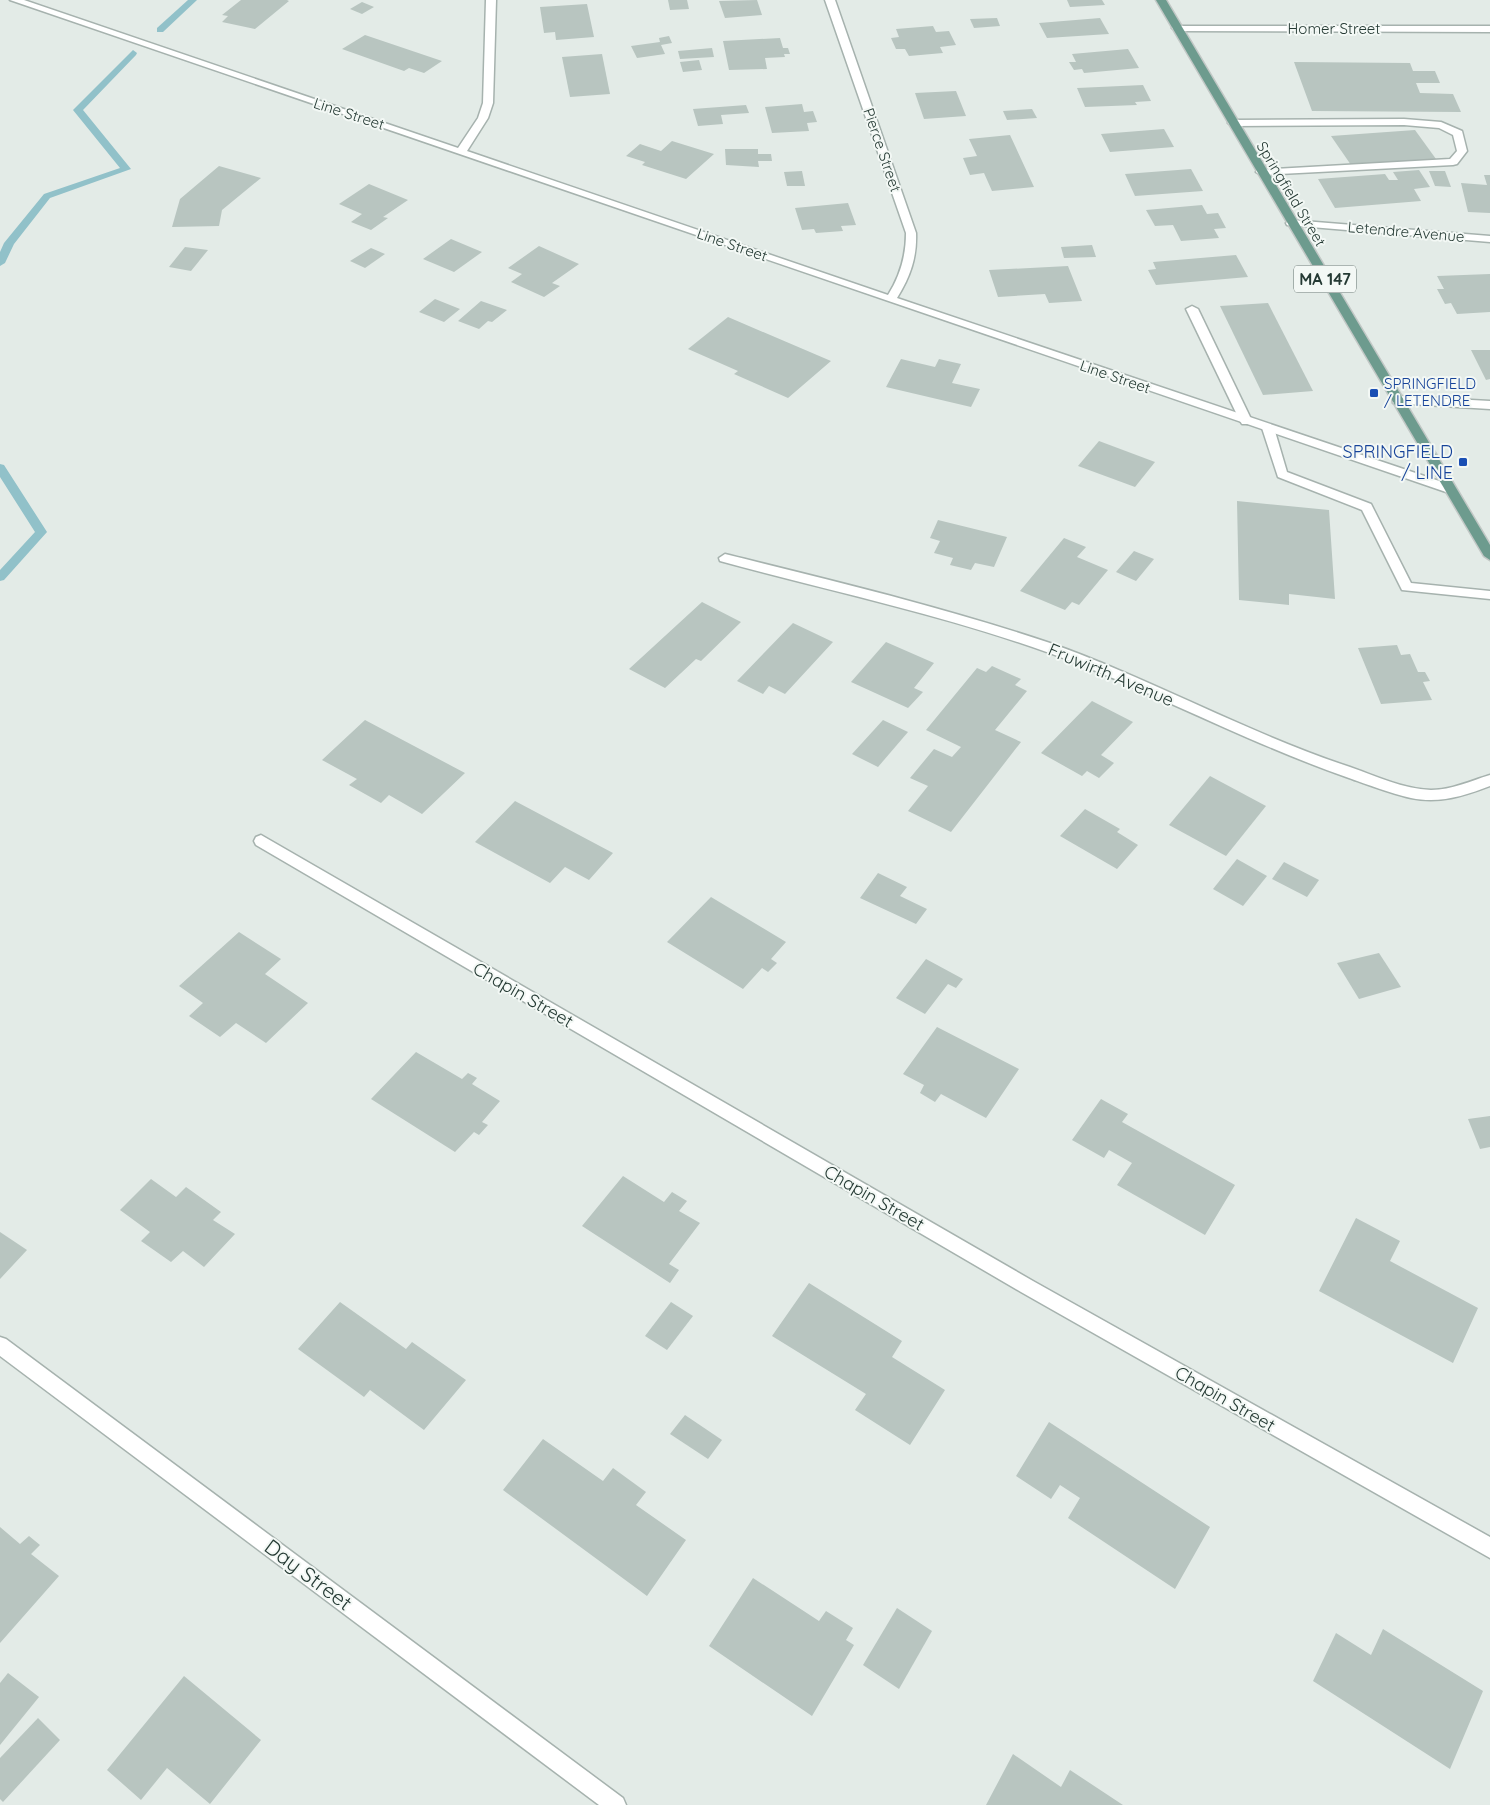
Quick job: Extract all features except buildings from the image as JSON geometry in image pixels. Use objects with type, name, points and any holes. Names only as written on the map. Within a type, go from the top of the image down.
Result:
[{"type":"main road","name":"Springfield Street","points":[[1161,0],[1261,172],[1490,556]]},
{"type":"street","name":"Line Street","points":[[15,0],[1450,489]]},
{"type":"street","points":[[461,152],[480,124],[488,104],[491,0]]},
{"type":"street","name":"Pierce Street","points":[[830,0],[911,233],[912,246],[907,270],[891,299]]},
{"type":"street","name":"Homer Street","points":[[1177,28],[1490,29]]},
{"type":"street","points":[[1233,124],[1404,122],[1441,126],[1458,133],[1462,151],[1453,162],[1261,172]]},
{"type":"street","name":"Letendre Avenue","points":[[1291,222],[1490,239]]},
{"type":"street","points":[[1192,309],[1246,421]]},
{"type":"street","points":[[1397,400],[1490,405]]},
{"type":"street","points":[[1268,428],[1282,474],[1367,506],[1407,587],[1490,595]]},
{"type":"street","name":"Fruwirth Avenue","points":[[725,558],[898,603],[1046,647],[1108,671],[1288,752],[1397,788],[1432,795],[1454,792],[1490,780]]},
{"type":"street","name":"Chapin Street","points":[[261,841],[665,1079],[1302,1444],[1490,1548]]},
{"type":"street","name":"Day Street","points":[[0,1346],[616,1805]]},
{"type":"waterway","points":[[160,30],[193,0]]},
{"type":"waterway","points":[[0,263],[9,243],[47,196],[126,169],[78,110],[133,53]]},
{"type":"waterway","points":[[0,468],[41,532],[0,577]]},
{"type":"place","name":"SPRINGFIELD / LETENDRE","points":[[1374,393]]},
{"type":"place","name":"SPRINGFIELD / LINE","points":[[1463,462]]}]
